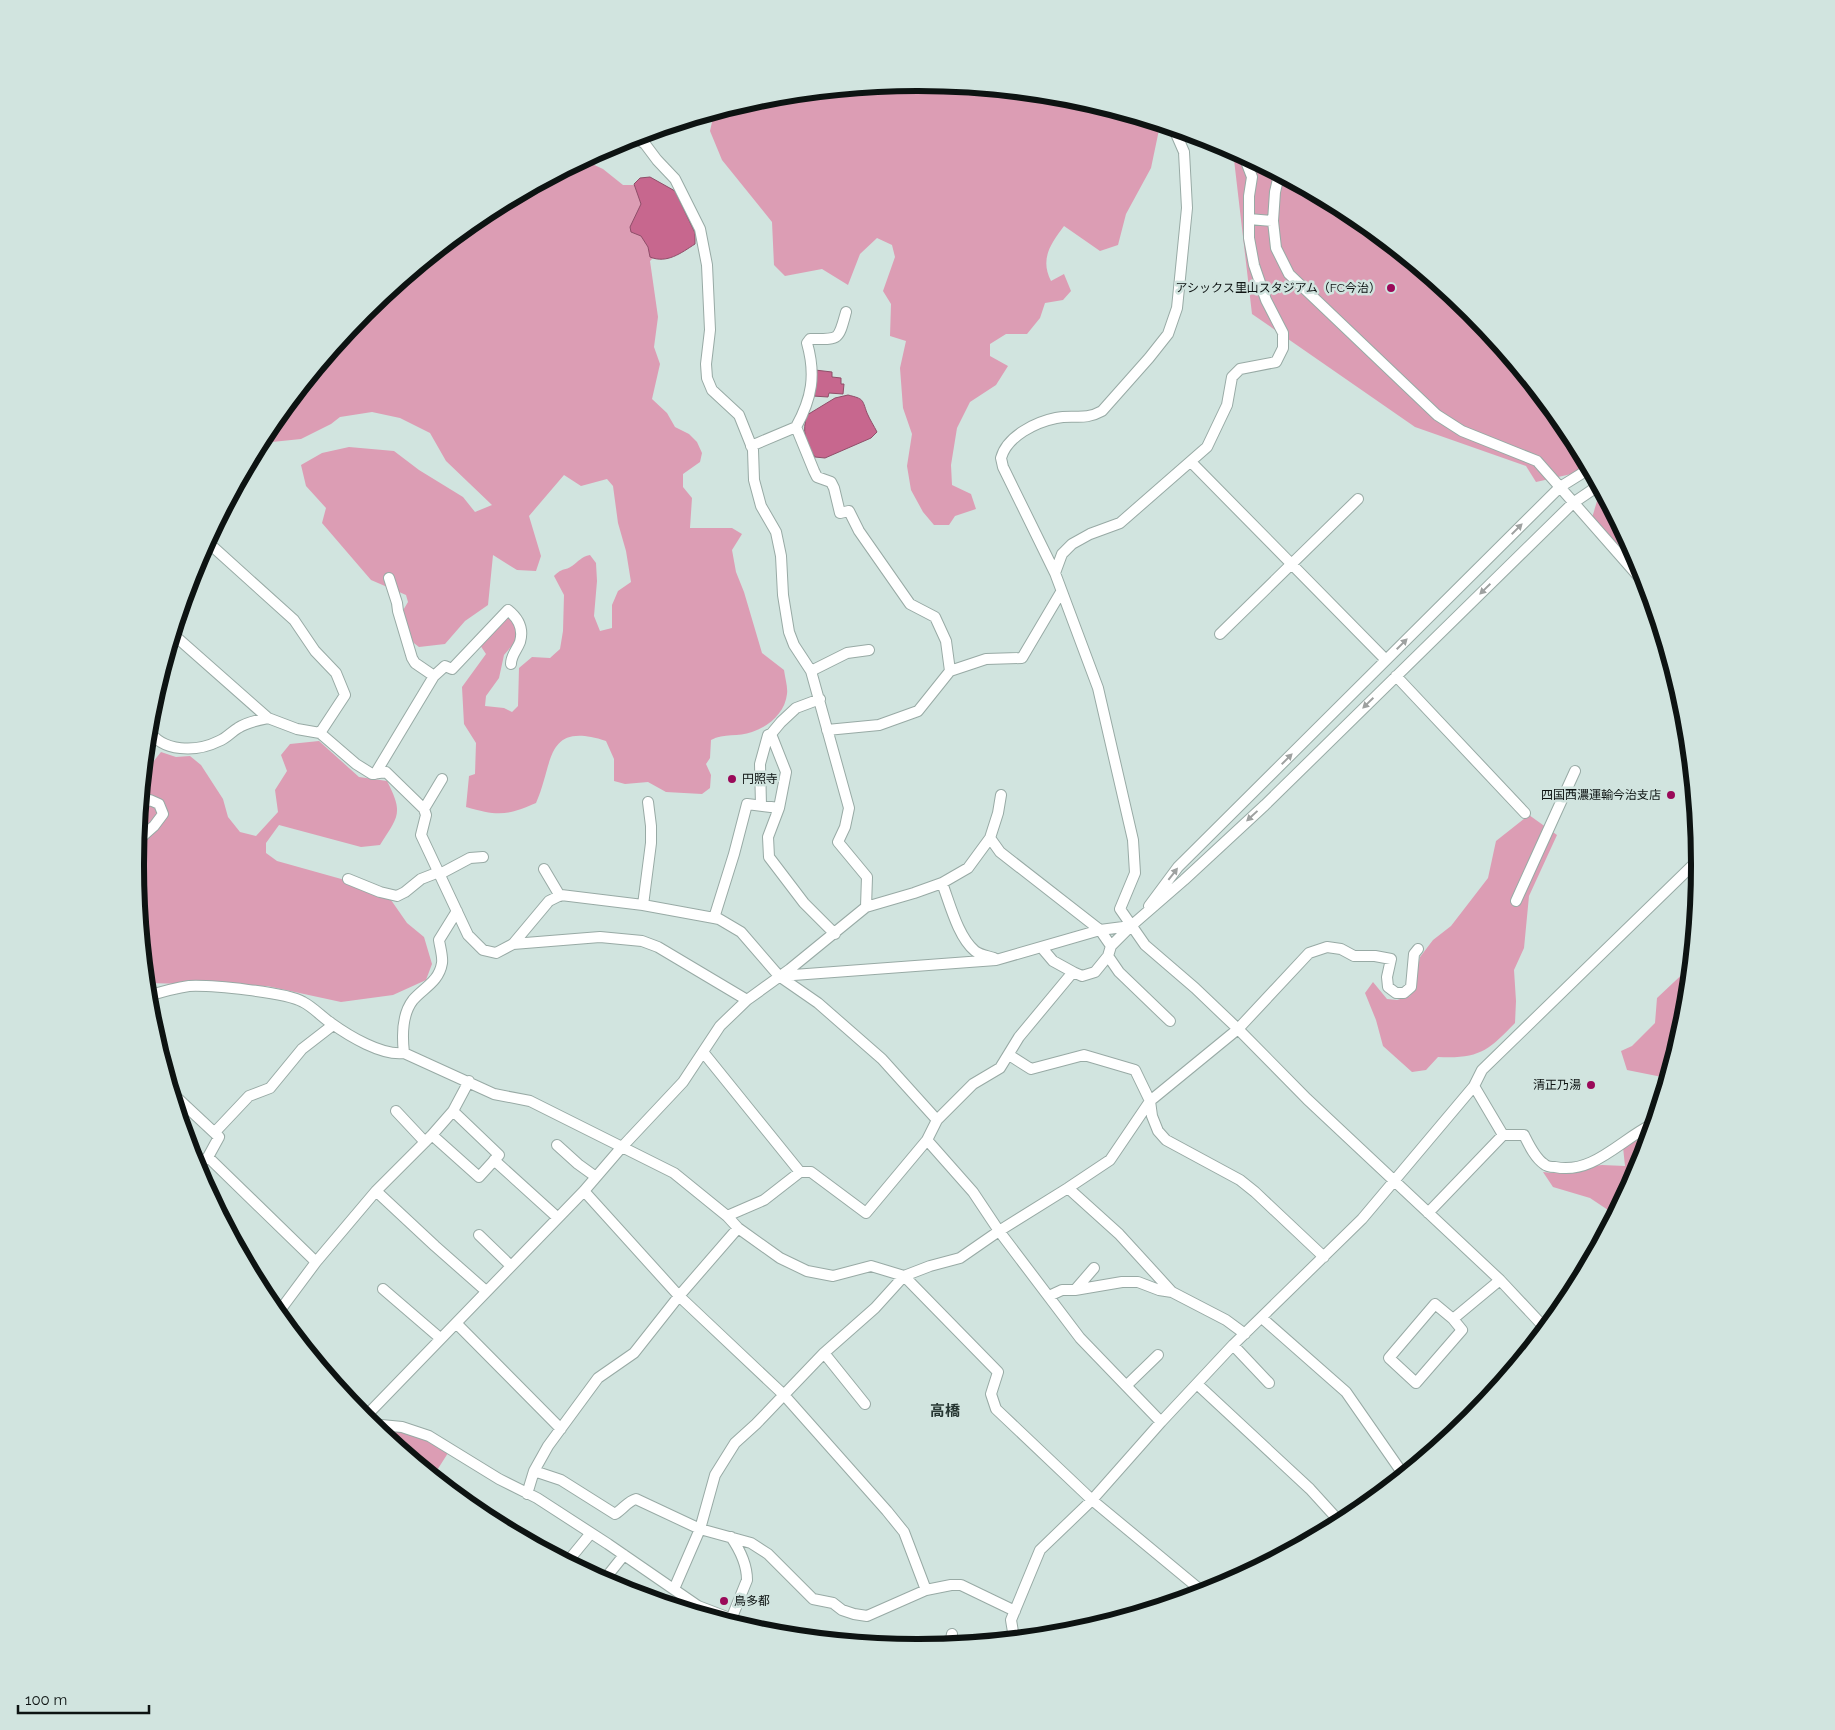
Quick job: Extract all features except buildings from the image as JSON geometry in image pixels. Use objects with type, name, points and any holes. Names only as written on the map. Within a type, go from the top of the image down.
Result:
[{"type":"street","points":[[1177,136],[1184,152],[1187,208],[1177,308],[1168,334],[1102,411],[1092,416],[1058,418],[1027,428],[1010,443],[1001,458],[1002,467],[1054,572],[1098,688],[1133,840],[1135,873],[1120,910],[1145,945],[1238,1028],[1307,1099],[1500,1280],[1540,1323]]},
{"type":"street","points":[[643,142],[675,179],[700,230],[707,265],[710,330],[706,378],[712,390],[739,415],[753,450],[754,480],[761,506],[776,532],[789,632],[794,645],[811,671],[849,808],[845,827],[838,842],[867,876],[866,907]]},
{"type":"street","points":[[1054,572],[1062,554],[1072,544],[1090,534],[1120,523],[1207,447],[1227,405],[1232,377],[1240,369],[1276,362],[1283,348],[1283,333],[1266,300],[1254,265],[1249,238],[1249,196],[1252,177],[1248,165]]},
{"type":"street","points":[[1278,181],[1273,220],[1276,248],[1289,274],[1437,415],[1462,431],[1537,461],[1632,569]]},
{"type":"street","points":[[1249,219],[1273,220]]},
{"type":"street","points":[[751,446],[796,427],[806,409],[812,379],[812,361],[807,343],[810,339],[834,339],[840,334],[846,312]]},
{"type":"street","points":[[796,427],[817,477],[831,482],[840,513],[849,511],[859,532],[910,604],[935,618],[946,641],[950,671]]},
{"type":"street","points":[[1191,462],[1386,660]]},
{"type":"street","points":[[1042,948],[1053,962],[1073,972],[1082,976],[1095,972],[1109,951],[1178,867],[1560,486],[1584,472]]},
{"type":"street","points":[[779,976],[998,960],[1100,930],[1131,926],[1265,805],[1573,503],[1594,489]]},
{"type":"street","points":[[1220,634],[1358,499]]},
{"type":"street","points":[[213,547],[294,620],[315,651],[336,673],[345,695],[320,733]]},
{"type":"street","points":[[389,578],[412,658],[415,663],[434,676]]},
{"type":"street","points":[[827,730],[879,724],[918,711],[950,671],[986,659],[1022,658],[1061,592]]},
{"type":"street","points":[[375,774],[434,676],[445,666],[452,669],[508,610],[517,618],[520,629],[520,641],[511,658],[511,664]]},
{"type":"street","points":[[178,639],[268,718],[297,729],[320,733],[356,764],[372,774],[386,772],[424,809],[426,815],[421,835],[468,935],[483,950],[496,953],[513,944],[549,901],[560,896],[643,905],[719,919],[741,932],[779,976],[818,1003],[882,1059],[937,1120]]},
{"type":"street","points":[[811,671],[847,653],[869,650]]},
{"type":"street","points":[[1396,676],[1524,813]]},
{"type":"street","points":[[761,805],[760,764],[768,735],[796,708],[820,699]]},
{"type":"street","points":[[154,739],[180,750],[217,743],[238,728],[252,721],[268,718]]},
{"type":"street","points":[[771,734],[786,772],[779,808],[768,837],[769,858],[804,903],[835,934]]},
{"type":"street","points":[[1516,901],[1575,771]]},
{"type":"street","points":[[424,809],[442,779]]},
{"type":"street","points":[[370,1412],[584,1191],[621,1148],[683,1082],[720,1026],[747,1000],[835,934],[866,907],[942,883],[968,868],[990,838],[998,813],[1001,795]]},
{"type":"street","points":[[145,834],[163,814],[159,804],[150,800],[146,801]]},
{"type":"street","points":[[643,905],[651,843],[648,802]]},
{"type":"street","points":[[714,918],[747,804],[779,808]]},
{"type":"street","points":[[990,838],[1000,852],[1100,930],[1119,972],[1170,1021]]},
{"type":"street","points":[[348,879],[380,892],[397,896],[421,879],[439,873],[470,858],[483,857]]},
{"type":"street","points":[[1013,1632],[1011,1620],[1040,1550],[1092,1500],[1233,1344],[1262,1318],[1362,1219],[1474,1086],[1482,1070],[1691,867]]},
{"type":"street","points":[[544,869],[560,896]]},
{"type":"street","points":[[942,883],[967,943],[977,952],[998,960]]},
{"type":"street","points":[[404,1053],[405,1015],[414,1000],[427,989],[438,974],[443,962],[439,940],[458,912]]},
{"type":"street","points":[[513,944],[600,937],[642,941],[658,948],[747,1000]]},
{"type":"street","points":[[674,1589],[700,1528],[715,1475],[735,1443],[824,1353],[875,1308],[904,1276],[930,1266],[960,1258],[1110,1160],[1150,1101],[1238,1028],[1309,953],[1327,947],[1341,949],[1354,956],[1375,956],[1391,959],[1387,978],[1388,987],[1396,993],[1404,993],[1411,987],[1414,954],[1418,949]]},
{"type":"street","points":[[727,1216],[764,1200],[800,1172],[811,1172],[866,1213],[927,1140],[937,1120],[974,1084],[1000,1068],[1019,1037],[1073,972]]},
{"type":"street","points":[[155,994],[190,986],[234,989],[303,1001],[332,1024],[378,1050],[394,1054],[404,1053],[494,1094],[530,1102],[674,1173],[727,1216],[738,1228],[780,1258],[807,1271],[832,1276],[871,1266],[904,1276],[998,1372],[991,1394],[996,1409],[1092,1500],[1196,1587]]},
{"type":"street","points":[[215,1132],[250,1096],[270,1088],[302,1049],[332,1024]]},
{"type":"street","points":[[703,1052],[800,1172]]},
{"type":"street","points":[[1008,1055],[1031,1069],[1084,1055],[1135,1070],[1150,1101],[1152,1116],[1158,1131],[1166,1140],[1240,1180],[1324,1257]]},
{"type":"street","points":[[283,1307],[316,1262],[376,1191],[429,1139],[453,1111],[469,1081]]},
{"type":"street","points":[[1474,1086],[1503,1135]]},
{"type":"street","points":[[181,1101],[219,1137],[208,1158],[203,1162]]},
{"type":"street","points":[[396,1111],[479,1177],[499,1155],[453,1111]]},
{"type":"street","points":[[1428,1213],[1503,1135],[1524,1135],[1545,1166],[1564,1169],[1585,1165],[1611,1152],[1637,1131],[1645,1128]]},
{"type":"street","points":[[927,1140],[973,1192],[999,1231],[1080,1338],[1161,1422]]},
{"type":"street","points":[[557,1145],[596,1177]]},
{"type":"street","points":[[208,1158],[316,1262]]},
{"type":"street","points":[[494,1160],[558,1218]]},
{"type":"street","points":[[1068,1188],[1119,1234],[1172,1292]]},
{"type":"street","points":[[376,1191],[486,1291]]},
{"type":"street","points":[[584,1191],[679,1296],[784,1395],[904,1532],[926,1590]]},
{"type":"street","points":[[527,1494],[534,1471],[548,1446],[598,1378],[634,1352],[679,1296],[738,1228]]},
{"type":"street","points":[[479,1235],[511,1266]]},
{"type":"street","points":[[1075,1290],[1094,1268]]},
{"type":"street","points":[[1453,1319],[1500,1280]]},
{"type":"street","points":[[1049,1296],[1062,1290],[1075,1290],[1122,1282],[1138,1282],[1159,1290],[1172,1292],[1226,1320],[1245,1334]]},
{"type":"street","points":[[383,1289],[440,1338]]},
{"type":"street","points":[[1435,1304],[1453,1319],[1462,1330],[1416,1384],[1389,1358],[1435,1304]]},
{"type":"street","points":[[1262,1318],[1346,1392],[1400,1470]]},
{"type":"street","points":[[456,1323],[561,1429]]},
{"type":"street","points":[[1233,1344],[1270,1383]]},
{"type":"street","points":[[824,1353],[865,1404]]},
{"type":"street","points":[[1127,1385],[1158,1355]]},
{"type":"street","points":[[1197,1384],[1310,1489],[1334,1516]]},
{"type":"street","points":[[384,1425],[402,1427],[424,1434],[537,1498],[701,1607]]},
{"type":"street","points":[[534,1471],[561,1480],[615,1514],[625,1508],[630,1500],[636,1498],[644,1504],[700,1528],[751,1543],[768,1554],[806,1595],[813,1599],[833,1603],[842,1610],[854,1614],[867,1616],[926,1590],[951,1584],[961,1585],[1015,1611]]},
{"type":"street","points":[[571,1557],[591,1533]]},
{"type":"street","points":[[731,1537],[740,1549],[747,1573],[747,1580],[733,1616]]},
{"type":"street","points":[[609,1574],[624,1555]]},
{"type":"shaded area","points":[[918,91],[1018,98],[1068,106],[1159,130],[1151,168],[1126,214],[1118,245],[1100,251],[1064,226],[1048,252],[1046,266],[1051,281],[1064,274],[1071,291],[1063,300],[1045,303],[1040,318],[1027,334],[1006,334],[990,344],[990,356],[1008,366],[996,385],[970,402],[957,428],[951,465],[952,485],[971,494],[976,509],[955,516],[949,525],[934,525],[923,512],[911,490],[907,466],[912,434],[903,408],[900,368],[906,341],[890,336],[891,304],[883,291],[895,257],[892,245],[877,238],[860,254],[848,285],[822,269],[785,276],[774,265],[772,222],[722,160],[710,131],[713,119],[767,106],[867,93]]},
{"type":"shaded area","points":[[1234,159],[1304,195],[1347,222],[1389,251],[1428,283],[1465,318],[1499,355],[1561,435],[1584,471],[1536,482],[1526,466],[1415,427],[1252,314]]},
{"type":"shaded area","points":[[591,164],[603,169],[623,185],[643,185],[656,255],[650,261],[658,317],[654,347],[660,364],[652,399],[667,413],[675,427],[689,434],[697,442],[702,453],[700,462],[683,474],[683,487],[692,498],[690,528],[732,528],[742,534],[732,550],[736,572],[744,592],[762,653],[784,670],[787,694],[783,707],[776,718],[759,729],[747,733],[721,736],[711,740],[710,758],[706,764],[711,775],[710,788],[702,794],[666,792],[648,782],[625,784],[614,781],[614,759],[606,741],[586,736],[571,737],[561,741],[554,749],[536,803],[502,813],[486,812],[466,807],[469,776],[475,774],[476,743],[464,724],[462,687],[486,654],[478,642],[507,612],[518,630],[515,642],[504,655],[499,678],[486,696],[485,706],[504,708],[512,712],[518,706],[519,668],[532,657],[550,658],[560,649],[563,631],[564,595],[554,576],[590,555],[596,563],[597,581],[594,616],[600,631],[612,628],[612,605],[618,591],[631,582],[626,551],[618,523],[613,486],[607,479],[581,486],[564,475],[529,516],[541,556],[536,571],[517,570],[493,555],[488,605],[465,621],[445,644],[419,647],[410,640],[402,612],[408,602],[406,595],[371,580],[322,523],[326,508],[306,486],[301,465],[322,453],[349,447],[394,451],[419,470],[463,497],[475,512],[492,505],[446,461],[430,433],[400,418],[372,412],[340,417],[331,424],[301,439],[272,442],[271,440],[274,435],[304,394],[336,355],[370,318],[407,283],[446,251],[531,195]]},
{"type":"shaded area","points":[[650,177],[675,191],[695,233],[695,244],[679,254],[668,258],[656,259],[650,257],[648,247],[641,236],[631,232],[630,227],[641,204],[634,184],[640,178]]},
{"type":"shaded area","points":[[815,370],[832,372],[832,377],[841,378],[841,384],[844,384],[843,394],[829,393],[828,397],[813,396]]},
{"type":"shaded area","points":[[848,395],[862,400],[877,432],[871,438],[825,458],[815,457],[805,437],[807,415],[835,398]]},
{"type":"shaded area","points":[[1599,500],[1627,559],[1592,518],[1597,501]]},
{"type":"shaded area","points":[[319,741],[359,777],[387,781],[396,801],[397,814],[395,821],[380,845],[361,847],[279,825],[266,843],[266,853],[277,861],[352,882],[391,900],[407,923],[424,937],[432,964],[426,980],[393,995],[341,1002],[267,986],[153,983],[145,916],[144,865],[145,814],[148,783],[151,780],[150,766],[161,752],[176,757],[190,756],[201,765],[223,799],[228,817],[240,832],[256,836],[278,812],[275,790],[287,771],[281,755],[290,744]]},
{"type":"shaded area","points":[[1529,815],[1557,835],[1529,896],[1524,948],[1514,970],[1515,1023],[1490,1047],[1482,1051],[1473,1055],[1438,1057],[1426,1070],[1412,1072],[1383,1046],[1376,1020],[1365,993],[1373,982],[1387,999],[1397,1000],[1410,996],[1420,957],[1433,940],[1451,926],[1488,878],[1496,841]]},
{"type":"shaded area","points":[[1684,973],[1661,1077],[1627,1070],[1621,1051],[1632,1046],[1655,1023],[1657,998]]},
{"type":"shaded area","points":[[1642,1134],[1609,1211],[1590,1198],[1553,1187],[1543,1172],[1566,1172],[1602,1165],[1625,1166],[1623,1147]]},
{"type":"shaded area","points":[[387,1428],[428,1437],[448,1453],[436,1471]]},
{"type":"place","name":"アシックス里山スタジアム（FC今治）","points":[[1391,288]]},
{"type":"place","name":"円照寺","points":[[732,779]]},
{"type":"place","name":"四国西濃運輸今治支店","points":[[1671,795]]},
{"type":"place","name":"清正乃湯","points":[[1591,1085]]},
{"type":"place","name":"鳥多都","points":[[724,1601]]},
{"type":"district","name":"高橋","points":[[945,1411]]}]
